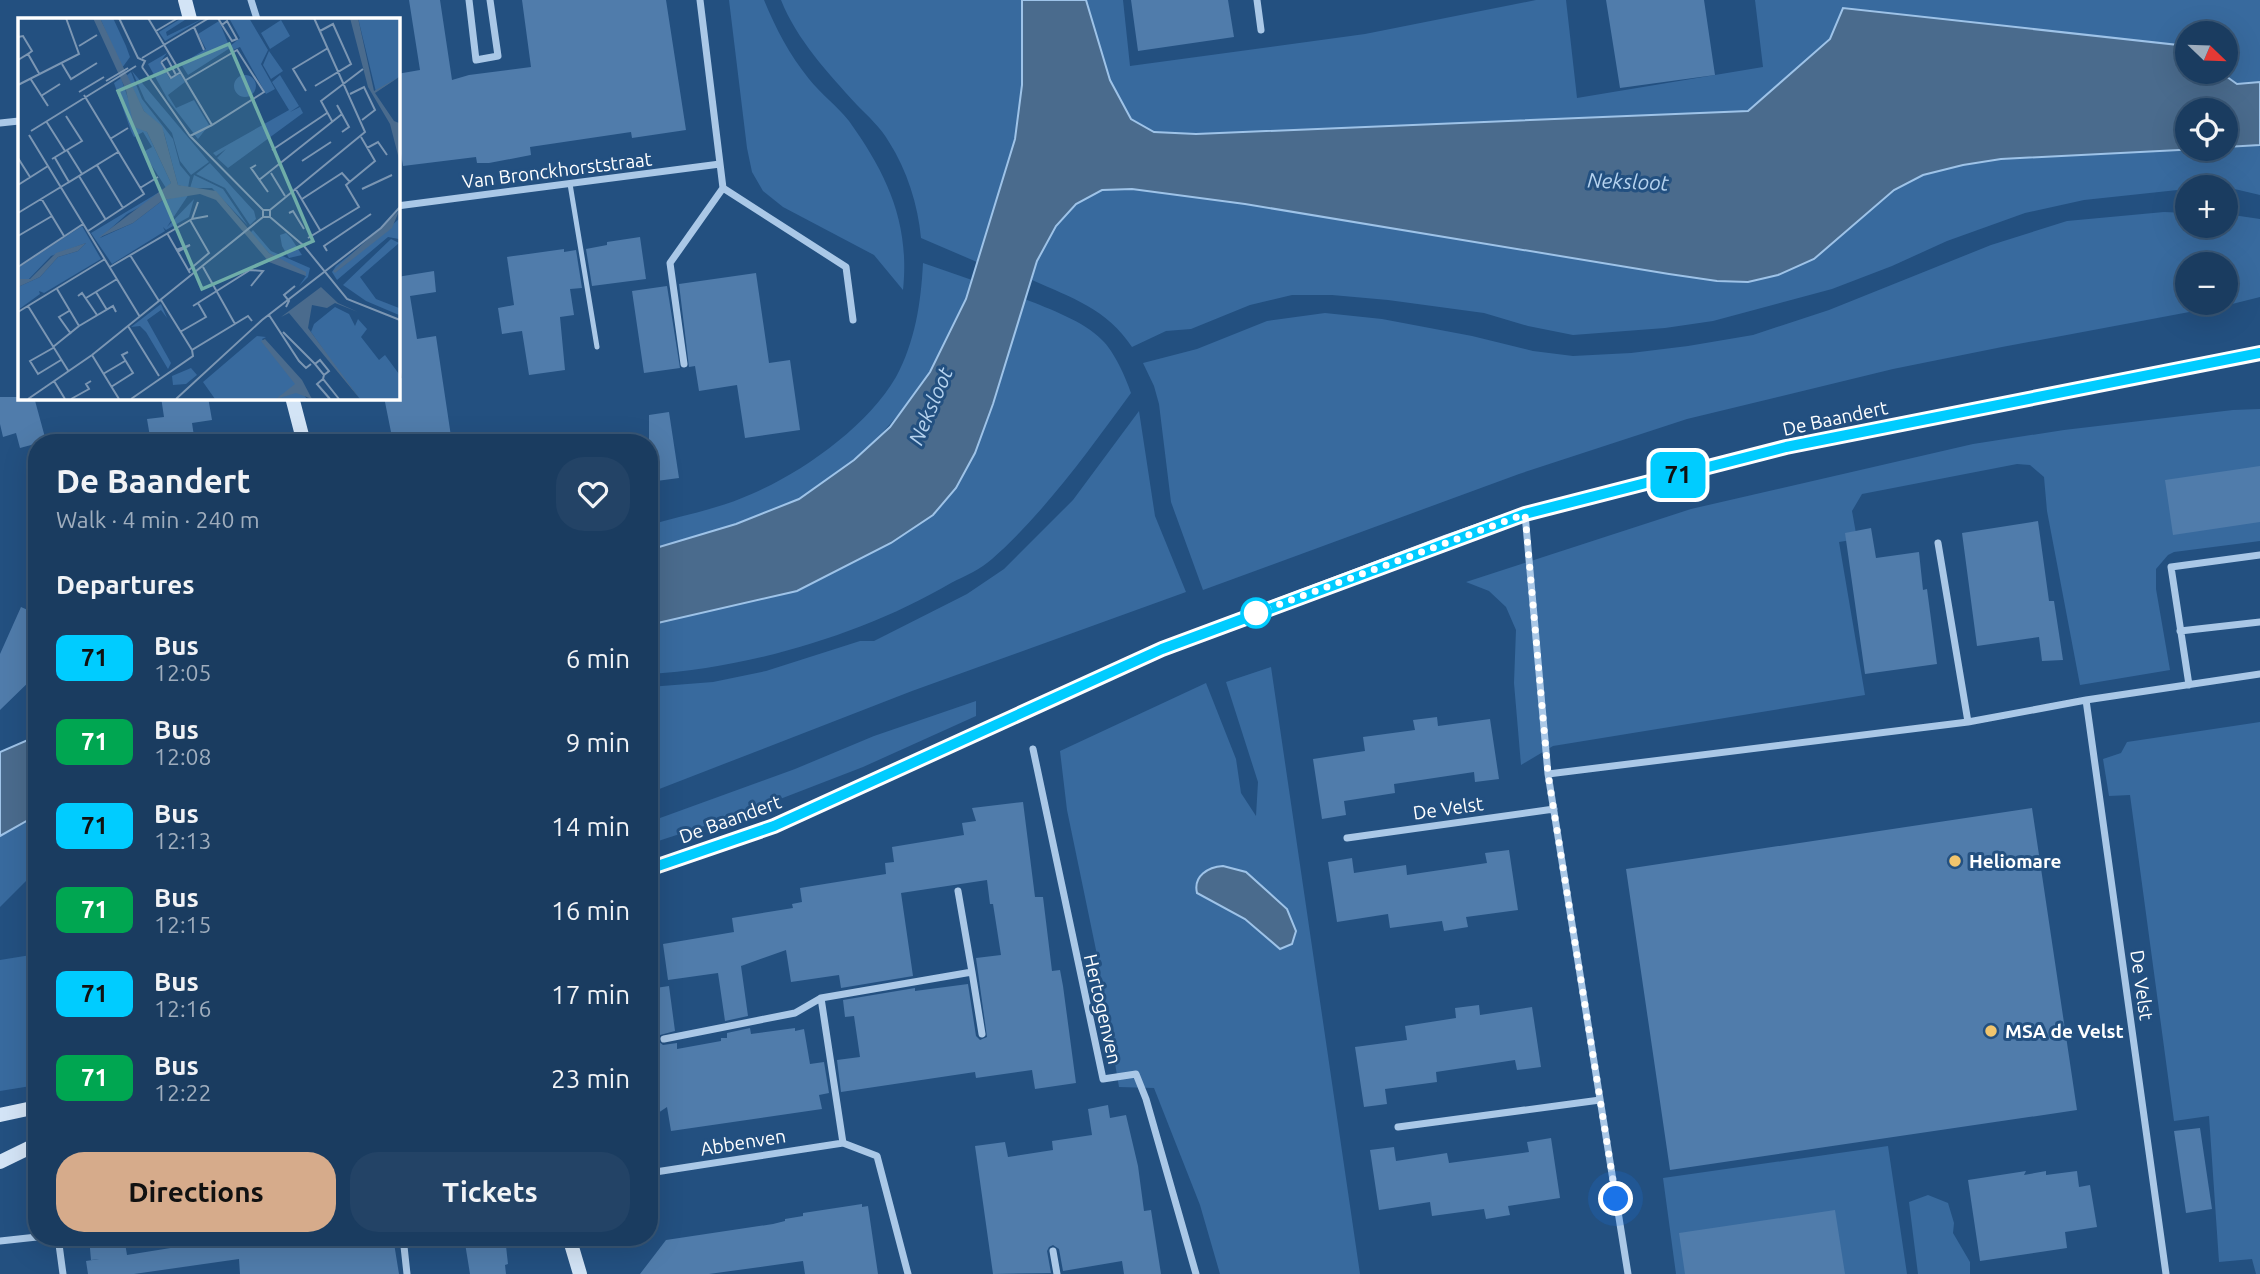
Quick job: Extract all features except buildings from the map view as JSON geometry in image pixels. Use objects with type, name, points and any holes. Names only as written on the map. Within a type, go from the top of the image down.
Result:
[{"type":"main road","points":[[185,0],[190,18]]},
{"type":"main road","name":"De Baandert","points":[[658,866],[774,826],[1162,649],[1525,514],[1786,447],[2260,353]]},
{"type":"main road","points":[[293,399],[302,434]]},
{"type":"main road","points":[[0,1115],[28,1109]]},
{"type":"main road","points":[[0,1162],[28,1148]]},
{"type":"main road","points":[[572,1246],[580,1274]]},
{"type":"street","points":[[251,0],[257,18]]},
{"type":"street","points":[[469,0],[476,60],[498,56],[490,0]]},
{"type":"street","points":[[684,364],[670,263],[723,188],[700,0]]},
{"type":"street","points":[[1257,0],[1261,30]]},
{"type":"street","points":[[0,123],[18,121]]},
{"type":"street","name":"Van Bronckhorststraat","points":[[399,206],[720,164]]},
{"type":"street","points":[[723,188],[846,267],[853,320]]},
{"type":"street","points":[[1525,514],[1548,774],[1628,1274]]},
{"type":"street","points":[[1938,543],[1968,722]]},
{"type":"street","points":[[2189,685],[2171,568],[2260,555]]},
{"type":"street","points":[[2180,632],[2260,622]]},
{"type":"street","points":[[1548,774],[1968,722],[2086,700],[2260,674]]},
{"type":"street","name":"De Velst","points":[[2086,700],[2166,1274]]},
{"type":"street","name":"Hertogenven","points":[[1033,749],[1103,1079],[1136,1074],[1146,1099],[1196,1274]]},
{"type":"street","name":"De Velst","points":[[1348,838],[1554,809]]},
{"type":"street","points":[[958,891],[982,1034]]},
{"type":"street","points":[[664,1039],[795,1013],[821,998],[972,972]]},
{"type":"street","points":[[821,998],[842,1143]]},
{"type":"street","points":[[1398,1127],[1600,1100]]},
{"type":"street","name":"Abbenven","points":[[658,1172],[842,1143],[877,1156],[908,1274]]},
{"type":"street","points":[[0,1241],[28,1238]]},
{"type":"street","points":[[59,1246],[63,1274]]},
{"type":"street","points":[[404,1246],[407,1274]]},
{"type":"street","points":[[1053,1251],[1057,1274]]},
{"type":"lane","points":[[570,184],[597,347]]},
{"type":"shaded area","points":[[729,0],[764,0],[795,60],[849,121],[863,141],[885,180],[899,221],[903,243],[903,290],[874,255],[783,207],[763,191],[752,172],[747,148]]},
{"type":"shaded area","points":[[781,0],[1022,0],[1022,85],[1015,139],[977,262],[921,238],[911,188],[886,137],[814,56]]},
{"type":"shaded area","points":[[1086,0],[1123,0],[1130,66],[1365,34],[1536,0],[1566,0],[1577,98],[1763,67],[1755,0],[2260,0],[2260,82],[2238,84],[2238,21],[2175,21],[2175,45],[1843,8],[1830,39],[1748,111],[1196,134],[1154,132],[1131,119],[1110,80]]},
{"type":"shaded area","points":[[2260,145],[2260,195],[2238,190],[2238,175],[2175,175],[2175,190],[2084,200],[2025,213],[1947,241],[1832,289],[1713,321],[1665,328],[1573,335],[1484,313],[1388,300],[1292,295],[1250,305],[1191,329],[1166,331],[1132,347],[1100,314],[1075,299],[1032,280],[1037,261],[1056,226],[1076,203],[1102,190],[1132,189],[1245,204],[1669,274],[1814,259],[1894,190],[1923,175],[1963,165],[2001,159],[2175,150],[2175,161],[2238,161],[2238,146]]},
{"type":"shaded area","points":[[2164,212],[2175,212],[2175,238],[2238,238],[2238,216],[2260,219],[2260,297],[2238,302],[2238,252],[2175,252],[2175,315],[1893,369],[1687,419],[1519,474],[1203,590],[1171,502],[1159,404],[1143,363],[1197,349],[1267,321],[1325,313],[1382,319],[1533,351],[1573,356],[1688,346],[1753,335],[1829,310],[1991,245],[2067,221]]},
{"type":"shaded area","points":[[923,263],[972,280],[945,345],[927,376],[884,431],[858,456],[797,500],[723,528],[658,547],[658,523],[720,506],[785,478],[828,449],[867,415],[883,396],[903,364],[921,293]]},
{"type":"shaded area","points":[[1025,299],[1086,327],[1106,345],[1123,373],[1131,393],[1031,521],[988,563],[917,601],[844,633],[766,656],[658,673],[658,623],[797,591],[891,543],[956,488],[975,453]]},
{"type":"shaded area","points":[[2260,409],[2260,541],[2174,552],[2156,569],[2156,589],[2170,670],[2080,685],[2047,511],[2044,477],[2030,465],[2017,464],[1862,494],[1852,511],[1857,539],[1839,542],[1865,695],[1553,746],[1521,765],[1514,683],[1516,630],[1506,607],[1489,591],[1466,582],[1691,509],[1973,444],[2064,430]]},
{"type":"shaded area","points":[[1139,411],[1155,516],[1186,592],[912,691],[658,790],[658,686],[713,682],[766,671],[860,641],[874,641],[967,594],[1004,569],[1073,500]]},
{"type":"shaded area","points":[[1271,667],[1360,1274],[1220,1274],[1200,1205],[1154,1088],[1119,1087],[1096,950],[1067,810],[1060,751],[1206,683],[1236,759],[1241,793],[1256,816],[1258,782],[1226,682]]},
{"type":"shaded area","points":[[976,701],[976,716],[863,767],[741,814],[658,841],[658,819],[795,769],[874,736]]},
{"type":"shaded area","points":[[2260,722],[2260,1274],[2256,1274],[2252,1259],[2219,1262],[2209,1116],[2174,1121],[2130,795],[2109,796],[2103,759],[2121,753],[2127,742]]},
{"type":"shaded area","points":[[28,820],[28,879],[0,907],[0,836]]},
{"type":"shaded area","points":[[28,955],[28,1086],[0,1091],[0,960]]},
{"type":"shaded area","points":[[1888,1146],[1907,1274],[1676,1274],[1663,1178]]},
{"type":"shaded area","points":[[1928,1195],[1948,1203],[1954,1223],[1953,1233],[1970,1262],[1970,1274],[1918,1274],[1909,1202]]},
{"type":"water","name":"Neksloot","points":[[1022,0],[1086,0],[1110,80],[1131,119],[1154,132],[1196,134],[1748,111],[1830,39],[1843,8],[2175,45],[2175,84],[2260,82],[2260,145],[2238,146],[2238,98],[2175,98],[2175,150],[2001,159],[1923,175],[1894,190],[1814,259],[1778,275],[1748,282],[1717,281],[1669,274],[1245,204],[1132,189],[1102,190],[1076,204],[1056,226],[1037,261],[975,453],[956,488],[933,515],[891,543],[797,591],[658,623],[658,547],[736,524],[799,499],[854,460],[890,427],[930,372],[966,299],[1015,139],[1022,85]]},
{"type":"water","points":[[28,740],[28,820],[0,836],[0,752]]},
{"type":"water","points":[[1223,866],[1246,872],[1287,909],[1296,931],[1292,944],[1280,949],[1245,919],[1197,893],[1200,877],[1212,868]]},
{"type":"bus line","name":"71","points":[[658,866],[774,826],[1162,649],[1525,514],[1786,447],[2260,353]]},
{"type":"place","name":"Heliomare","points":[[1955,861]]},
{"type":"place","name":"MSA de Velst","points":[[1991,1031]]},
{"type":"route","points":[[1256,613],[1525,514],[1548,774],[1616,1199]]}]
